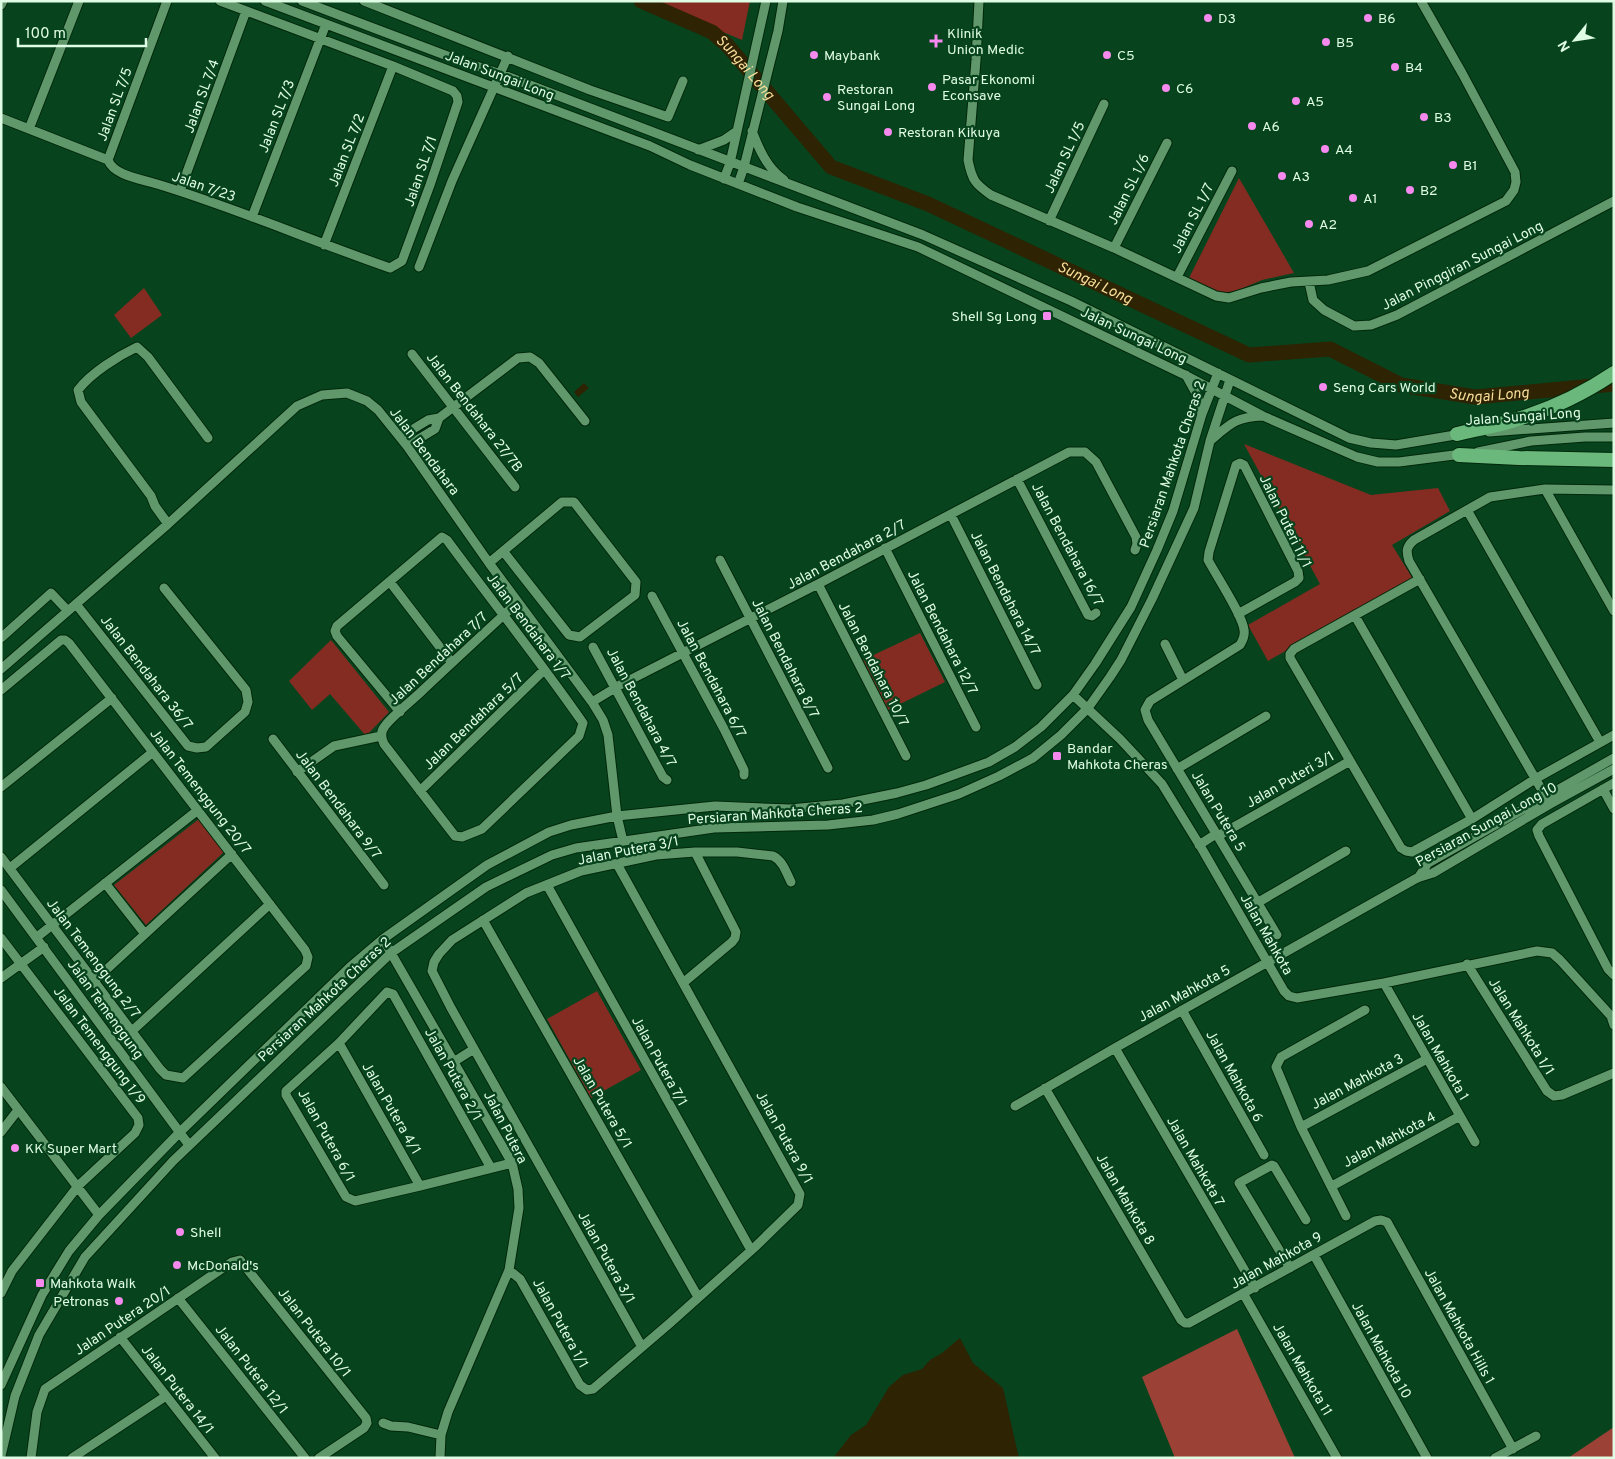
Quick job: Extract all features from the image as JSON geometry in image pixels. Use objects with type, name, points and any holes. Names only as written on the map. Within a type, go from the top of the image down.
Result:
[{"type":"highway","points":[[1457,434],[1520,418],[1552,407],[1614,373]]},
{"type":"highway","points":[[1459,455],[1614,460]]},
{"type":"street","points":[[1,5],[3,1]]},
{"type":"street","points":[[29,129],[80,1]]},
{"type":"street","name":"Jalan SL 7/5","points":[[108,160],[167,1]]},
{"type":"street","points":[[220,1],[393,66]]},
{"type":"street","name":"Jalan Sungai Long","points":[[265,1],[650,146],[724,179],[797,207],[918,247],[1185,375],[1263,416],[1357,458],[1378,462],[1399,462],[1459,455],[1531,441],[1614,437]]},
{"type":"street","name":"Jalan Sungai Long","points":[[302,1],[450,57],[501,74],[730,163],[923,235],[1071,301],[1349,438],[1370,443],[1396,445],[1457,434],[1614,423]]},
{"type":"street","points":[[364,1],[508,56],[590,90],[668,118],[683,81]]},
{"type":"street","points":[[724,179],[730,163],[766,1]]},
{"type":"street","points":[[738,184],[744,167],[778,31],[783,1]]},
{"type":"street","points":[[979,1],[968,160],[971,176],[977,186],[991,195],[1114,248],[1216,296],[1228,298],[1291,282],[1328,280],[1368,271],[1506,201],[1514,190],[1516,182],[1515,172],[1421,1]]},
{"type":"street","name":"Jalan SL 7/4","points":[[180,191],[246,11]]},
{"type":"street","name":"Jalan SL 7/3","points":[[252,217],[326,24]]},
{"type":"street","points":[[419,267],[449,189],[508,56]]},
{"type":"street","name":"Jalan SL 7/1","points":[[393,66],[453,91],[457,96],[458,102],[402,261]]},
{"type":"street","name":"Jalan SL 7/2","points":[[324,245],[393,66]]},
{"type":"street","name":"Jalan SL 1/5","points":[[1049,221],[1104,104]]},
{"type":"street","name":"Jalan 7/23","points":[[1,118],[108,160],[110,166],[122,173],[180,191],[390,268],[402,261]]},
{"type":"street","points":[[698,150],[724,140],[737,131]]},
{"type":"street","points":[[752,131],[767,162],[778,176],[791,185]]},
{"type":"street","name":"Jalan SL 1/6","points":[[1114,248],[1166,143]]},
{"type":"street","name":"Jalan SL 1/7","points":[[1178,277],[1232,171]]},
{"type":"street","name":"Jalan Pinggiran Sungai Long","points":[[1308,282],[1314,300],[1324,310],[1354,326],[1371,325],[1397,315],[1614,201]]},
{"type":"street","points":[[918,247],[923,235]]},
{"type":"street","points":[[171,522],[160,502],[151,496],[81,402],[78,390],[83,383],[124,353],[137,347],[148,357],[208,438]]},
{"type":"street","name":"Jalan Bendahara 27/7B","points":[[412,354],[515,486]]},
{"type":"street","points":[[400,437],[428,420],[439,418],[518,358],[530,358],[539,363],[585,421]]},
{"type":"street","name":"Persiaran Mahkota Cheras 2","points":[[1,1384],[46,1289],[69,1251],[99,1215],[180,1132],[350,967],[383,939],[487,865],[549,832],[571,825],[617,816],[715,806],[790,809],[843,804],[897,793],[926,785],[989,762],[1015,747],[1041,727],[1073,695],[1096,664],[1131,607],[1173,511],[1202,414],[1218,373]]},
{"type":"street","points":[[1185,375],[1197,395],[1202,414]]},
{"type":"street","name":"Persiaran Mahkota Cheras 2","points":[[1,1456],[15,1396],[39,1335],[85,1257],[189,1145],[391,952],[486,887],[552,856],[576,848],[714,828],[828,826],[873,820],[898,814],[960,794],[999,776],[1033,758],[1061,735],[1088,708],[1121,660],[1152,599],[1194,508],[1210,441],[1230,380]]},
{"type":"street","name":"Jalan Bendahara","points":[[1,669],[171,522],[296,406],[309,400],[348,393],[367,400],[378,410],[400,437],[603,720],[608,735],[617,816],[623,841]]},
{"type":"street","points":[[1210,441],[1230,424],[1246,416],[1263,416]]},
{"type":"street","points":[[407,446],[435,429],[439,418]]},
{"type":"street","name":"Jalan Bendahara 2/7","points":[[590,700],[951,515],[1068,452],[1085,452],[1096,462],[1136,538],[1135,550]]},
{"type":"street","name":"Jalan Puteri 11/1","points":[[1240,463],[1244,465],[1298,571],[1299,578],[1238,614],[1208,560],[1208,552],[1236,465],[1240,463]]},
{"type":"street","name":"Jalan Bendahara 16/7","points":[[1018,479],[1088,615],[1092,616],[1096,613]]},
{"type":"street","points":[[1545,489],[1614,611]]},
{"type":"street","points":[[1547,800],[1409,561],[1406,551],[1407,546],[1414,540],[1490,497],[1545,489],[1614,490]]},
{"type":"street","points":[[489,563],[503,551],[562,502],[574,502],[636,582],[635,595],[580,637],[569,635],[503,551]]},
{"type":"street","points":[[1467,510],[1600,742]]},
{"type":"street","name":"Jalan Bendahara 14/7","points":[[951,515],[1037,685]]},
{"type":"street","name":"Jalan Bendahara 1/7","points":[[390,582],[442,538],[447,540],[583,723],[580,736],[482,829],[462,837],[455,836],[420,791]]},
{"type":"street","name":"Jalan Bendahara 12/7","points":[[885,548],[976,727]]},
{"type":"street","name":"Jalan Bendahara 8/7","points":[[720,560],[828,768]]},
{"type":"street","points":[[1420,579],[1294,649],[1290,654],[1290,658],[1400,848],[1412,852],[1472,819],[1535,779],[1614,735]]},
{"type":"street","points":[[400,712],[337,636],[335,632],[338,626],[390,582],[452,663]]},
{"type":"street","name":"Jalan Bendahara 10/7","points":[[818,584],[906,756]]},
{"type":"street","name":"Jalan Bendahara 36/7","points":[[76,604],[188,746],[206,747],[245,712],[248,702],[246,690],[164,588]]},
{"type":"street","points":[[1,638],[52,593],[68,611]]},
{"type":"street","name":"Jalan Bendahara 6/7","points":[[652,596],[724,729],[744,770],[744,775]]},
{"type":"street","name":"Jalan Bendahara 7/7","points":[[381,736],[384,726],[518,602]]},
{"type":"street","points":[[1165,644],[1183,680],[1240,645],[1244,636],[1244,629],[1238,614]]},
{"type":"street","points":[[1355,616],[1472,819]]},
{"type":"street","name":"Jalan Temenggung 20/7","points":[[1,690],[61,640],[69,643],[305,950],[308,957],[306,966],[211,1054],[183,1078],[166,1075]]},
{"type":"street","name":"Jalan Bendahara 4/7","points":[[593,647],[617,686],[663,777],[667,780]]},
{"type":"street","name":"Jalan Bendahara 5/7","points":[[420,791],[544,670]]},
{"type":"street","name":"Jalan Putera 5","points":[[1183,680],[1150,701],[1145,710],[1148,720],[1277,935]]},
{"type":"street","name":"Jalan Mahkota","points":[[1073,695],[1120,739],[1162,784],[1284,990],[1290,996],[1296,998],[1384,983],[1467,964],[1537,951],[1552,953],[1560,960],[1613,1019]]},
{"type":"street","points":[[1,787],[112,698]]},
{"type":"street","points":[[1177,769],[1266,716]]},
{"type":"street","points":[[297,772],[334,746],[381,736],[384,744],[420,791]]},
{"type":"street","name":"Jalan Bendahara 9/7","points":[[273,739],[384,885]]},
{"type":"street","points":[[10,868],[154,752]]},
{"type":"street","name":"Persiaran Sungai Long 10","points":[[1268,962],[1418,878],[1433,872],[1614,758]]},
{"type":"street","name":"Jalan Puteri 3/1","points":[[1200,847],[1350,761]]},
{"type":"street","name":"Persiaran Sungai Long 10","points":[[1547,800],[1614,769]]},
{"type":"street","points":[[1614,783],[1542,824],[1537,830],[1608,969],[1614,975]]},
{"type":"street","points":[[1603,789],[1614,809]]},
{"type":"street","points":[[37,937],[198,810]]},
{"type":"street","points":[[1257,903],[1346,851]]},
{"type":"street","points":[[682,983],[736,938],[736,932],[695,852]]},
{"type":"street","name":"Jalan Putera 3/1","points":[[642,1347],[451,1008],[432,971],[434,962],[452,940],[526,893],[581,871],[656,855],[695,852],[737,852],[772,856],[781,862],[791,882]]},
{"type":"street","points":[[94,981],[232,854]]},
{"type":"street","name":"Jalan Temenggung 2/7","points":[[1,857],[166,1075]]},
{"type":"street","name":"Jalan Putera 9/1","points":[[587,1390],[594,1389],[751,1250],[798,1205],[800,1194],[617,864]]},
{"type":"street","points":[[105,883],[145,934]]},
{"type":"street","name":"Jalan Putera 7/1","points":[[547,885],[751,1250]]},
{"type":"street","name":"Jalan Temenggung","points":[[1,890],[189,1145]]},
{"type":"street","points":[[132,1031],[270,904]]},
{"type":"street","name":"Jalan Putera 5/1","points":[[483,920],[698,1298]]},
{"type":"street","name":"Jalan Temenggung 1/9","points":[[1,938],[138,1118],[139,1125],[135,1133],[78,1186],[12,1270],[1,1293]]},
{"type":"street","name":"Jalan Putera","points":[[383,939],[455,1061],[512,1163],[517,1186],[519,1208],[509,1270],[448,1412],[441,1435],[440,1458]]},
{"type":"street","points":[[1,978],[44,947]]},
{"type":"street","name":"Jalan Mahkota 5","points":[[1115,1048],[1268,962]]},
{"type":"street","name":"Jalan Mahkota 1/1","points":[[1467,964],[1546,1091],[1554,1096],[1562,1095],[1614,1073]]},
{"type":"street","name":"Jalan Mahkota 1","points":[[1384,983],[1475,1142]]},
{"type":"street","name":"Jalan Putera 6/1","points":[[393,994],[387,992],[339,1043],[286,1091],[286,1095],[346,1197],[355,1201],[361,1201],[512,1163]]},
{"type":"street","name":"Jalan Putera 2/1","points":[[393,994],[491,1168]]},
{"type":"street","name":"Jalan Mahkota 6","points":[[1182,1010],[1264,1155]]},
{"type":"street","points":[[1346,1216],[1301,1127],[1276,1066],[1281,1057],[1365,1010]]},
{"type":"street","name":"Jalan Putera 4/1","points":[[339,1043],[420,1186]]},
{"type":"street","points":[[1015,1106],[1115,1048]]},
{"type":"street","name":"Jalan Mahkota 7","points":[[1115,1048],[1255,1288]]},
{"type":"street","points":[[455,1061],[474,1049]]},
{"type":"street","name":"Jalan Mahkota 3","points":[[1301,1127],[1427,1059]]},
{"type":"street","points":[[1,1087],[99,1215]]},
{"type":"street","name":"Jalan Mahkota 8","points":[[1045,1088],[1181,1320],[1185,1323]]},
{"type":"street","points":[[1,1132],[18,1110]]},
{"type":"street","name":"Jalan Mahkota 4","points":[[1332,1186],[1460,1116]]},
{"type":"street","points":[[1290,1268],[1239,1183],[1272,1164],[1306,1220]]},
{"type":"street","name":"Jalan Mahkota 9","points":[[1185,1323],[1189,1323],[1255,1288],[1375,1221],[1381,1220]]},
{"type":"street","name":"Jalan Mahkota Hills 1","points":[[1381,1220],[1387,1222],[1513,1449]]},
{"type":"street","name":"Jalan Mahkota 10","points":[[1314,1255],[1427,1458]]},
{"type":"street","name":"Jalan Putera 20/1","points":[[31,1458],[37,1412],[45,1389],[178,1298],[225,1267],[240,1260]]},
{"type":"street","name":"Jalan Putera 10/1","points":[[240,1260],[366,1418],[367,1424]]},
{"type":"street","name":"Jalan Putera 1/1","points":[[509,1270],[520,1279],[580,1385],[587,1390]]},
{"type":"street","name":"Jalan Mahkota 11","points":[[1243,1293],[1337,1458]]},
{"type":"street","name":"Jalan Putera 12/1","points":[[178,1298],[305,1458]]},
{"type":"street","name":"Jalan Putera 14/1","points":[[120,1337],[212,1455]]},
{"type":"street","points":[[72,1458],[166,1396]]},
{"type":"street","points":[[319,1458],[364,1428],[367,1424],[383,1423],[441,1435]]},
{"type":"street","points":[[1495,1458],[1536,1436]]},
{"type":"street","points":[[202,1458],[212,1455]]},
{"type":"shaded area","points":[[649,1],[750,1],[742,40]]},
{"type":"shaded area","points":[[1239,178],[1294,273],[1262,280],[1236,291],[1218,293],[1189,278]]},
{"type":"shaded area","points":[[144,288],[162,315],[131,338],[114,315]]},
{"type":"shaded area","points":[[584,383],[589,388],[578,397],[574,392]]},
{"type":"shaded area","points":[[1244,444],[1371,495],[1438,488],[1450,511],[1392,545],[1413,579],[1268,661],[1248,625],[1320,584]]},
{"type":"shaded area","points":[[920,633],[945,682],[888,710],[863,660]]},
{"type":"shaded area","points":[[331,640],[389,712],[366,736],[330,694],[312,710],[289,681]]},
{"type":"shaded area","points":[[199,819],[224,852],[146,925],[114,885]]},
{"type":"shaded area","points":[[597,991],[641,1070],[591,1098],[547,1019]]},
{"type":"shaded area","points":[[1237,1329],[1295,1458],[1175,1458],[1142,1377]]},
{"type":"shaded area","points":[[960,1338],[973,1363],[1003,1388],[1019,1458],[833,1458],[851,1435],[866,1425],[889,1387],[903,1375],[922,1369],[930,1360]]},
{"type":"shaded area","points":[[1614,1427],[1614,1458],[1568,1458]]},
{"type":"waterway","name":"Sungai Long","points":[[641,1],[712,32],[728,46],[831,167],[928,204],[1249,355],[1330,349],[1401,385],[1475,397],[1614,384]]},
{"type":"place","name":"D3","points":[[1208,18]]},
{"type":"place","name":"B6","points":[[1368,18]]},
{"type":"place","name":"Klinik Union Medic","points":[[936,41]]},
{"type":"place","name":"B5","points":[[1326,42]]},
{"type":"place","name":"Maybank","points":[[814,55]]},
{"type":"place","name":"C5","points":[[1107,55]]},
{"type":"place","name":"B4","points":[[1395,67]]},
{"type":"place","name":"Pasar Ekonomi Econsave","points":[[932,87]]},
{"type":"place","name":"C6","points":[[1166,88]]},
{"type":"place","name":"Restoran Sungai Long","points":[[827,97]]},
{"type":"place","name":"A5","points":[[1296,101]]},
{"type":"place","name":"B3","points":[[1424,117]]},
{"type":"place","name":"A6","points":[[1252,126]]},
{"type":"place","name":"Restoran Kikuya","points":[[888,132]]},
{"type":"place","name":"A4","points":[[1325,149]]},
{"type":"place","name":"B1","points":[[1453,165]]},
{"type":"place","name":"A3","points":[[1282,176]]},
{"type":"place","name":"B2","points":[[1410,190]]},
{"type":"place","name":"A1","points":[[1353,198]]},
{"type":"place","name":"A2","points":[[1309,224]]},
{"type":"place","name":"Shell Sg Long","points":[[1047,316]]},
{"type":"place","name":"Seng Cars World","points":[[1323,387]]},
{"type":"place","name":"Bandar Mahkota Cheras","points":[[1057,756]]},
{"type":"place","name":"KK Super Mart","points":[[15,1148]]},
{"type":"place","name":"Shell","points":[[180,1232]]},
{"type":"place","name":"McDonald's","points":[[177,1265]]},
{"type":"place","name":"Mahkota Walk","points":[[40,1283]]},
{"type":"place","name":"Petronas","points":[[119,1301]]}]
